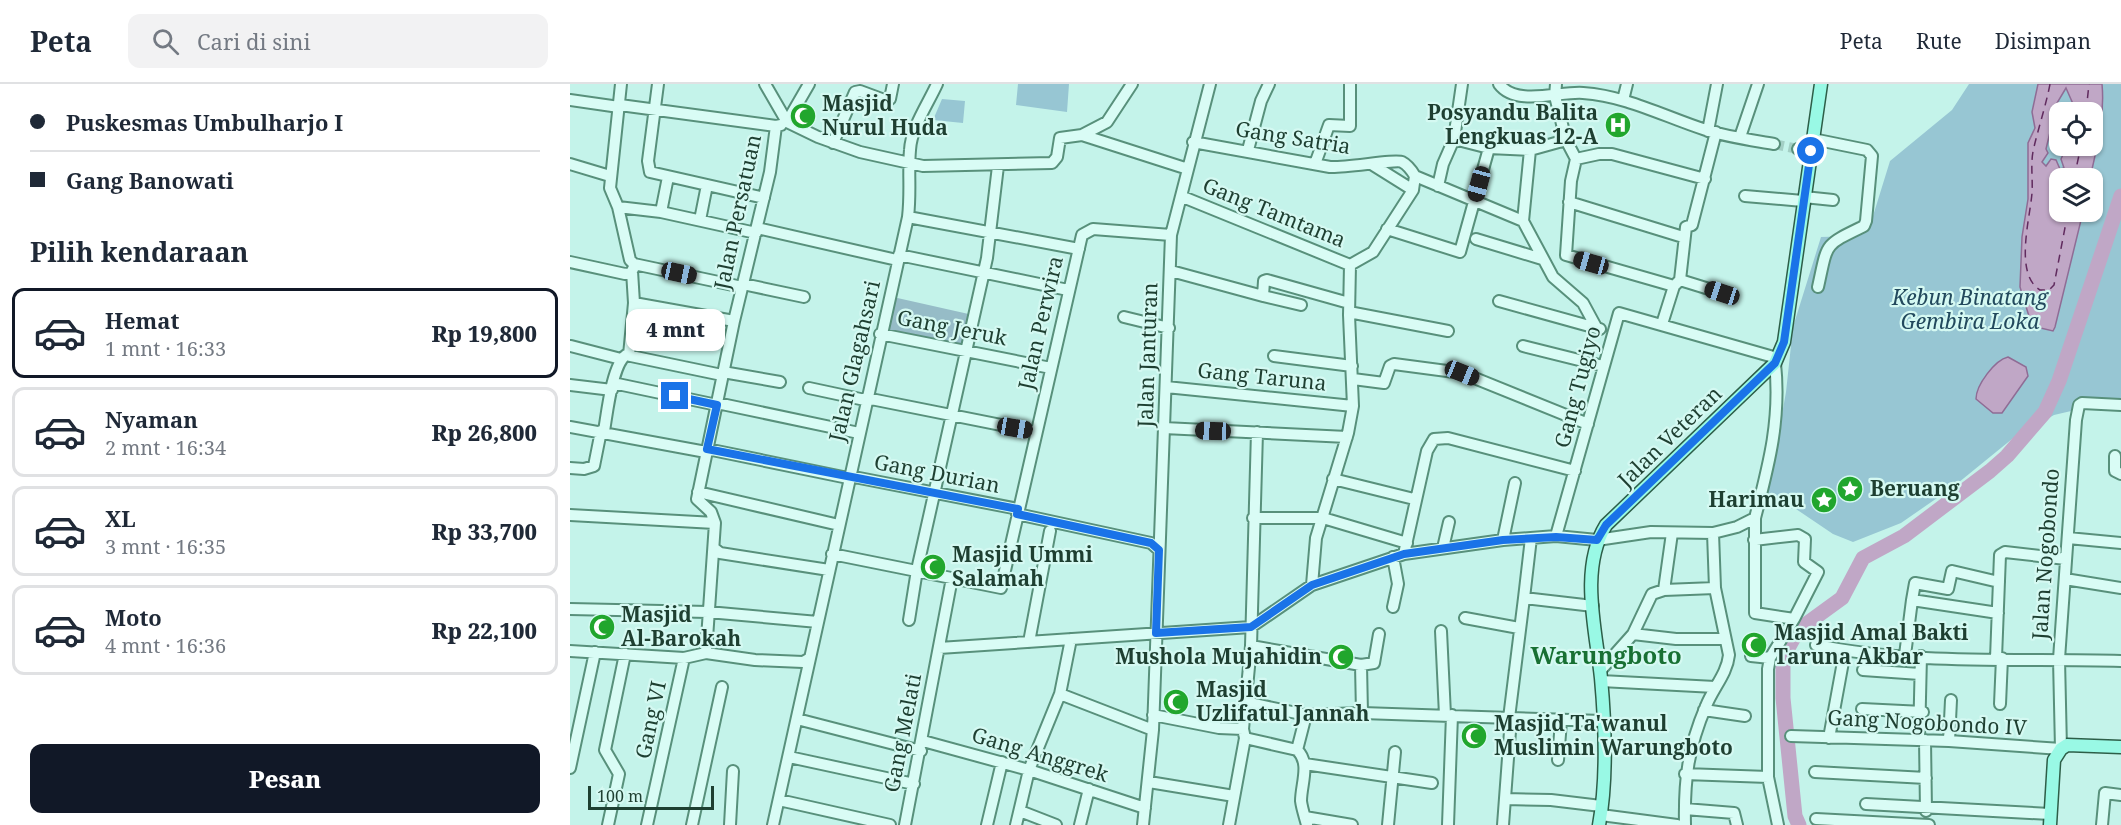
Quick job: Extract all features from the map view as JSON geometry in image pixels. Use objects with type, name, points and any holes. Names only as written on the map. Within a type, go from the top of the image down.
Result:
[{"type":"main road","name":"Jalan Veteran","points":[[1600,815],[1602,721],[1592,569],[1597,540],[1606,525],[1776,360],[1784,342],[1804,199],[1807,146],[1821,84]]},
{"type":"main road","points":[[2050,819],[2055,760],[2061,749],[2067,745],[2121,747]]},
{"type":"street","points":[[570,468],[584,469],[594,466],[612,386],[625,357],[634,303],[633,268],[618,207],[610,192],[621,84]]},
{"type":"street","points":[[658,84],[657,108],[648,169],[668,177],[764,198]]},
{"type":"street","points":[[765,84],[787,122],[833,143],[911,165],[998,166],[1052,163],[1057,157],[1060,138],[1082,135],[1107,122],[1132,84]]},
{"type":"street","points":[[570,100],[657,108],[776,126],[787,122],[808,84]]},
{"type":"street","points":[[833,143],[855,92],[860,91],[886,101],[890,99],[893,84]]},
{"type":"street","name":"Jalan Glagahsari","points":[[773,825],[848,477],[908,217],[911,165],[909,152],[912,139],[937,84]]},
{"type":"street","name":"Jalan Janturan","points":[[1143,825],[1153,730],[1171,235],[1183,197],[1193,142],[1210,84]]},
{"type":"street","points":[[1248,150],[1261,101],[1269,84]]},
{"type":"street","points":[[1315,164],[1329,125],[1350,126],[1350,84]]},
{"type":"street","points":[[1438,186],[1443,161],[1454,139],[1462,84]]},
{"type":"street","points":[[1499,84],[1507,91],[1533,97],[1572,88],[1623,100],[1712,131],[1774,144]]},
{"type":"street","points":[[1623,100],[1627,84]]},
{"type":"street","points":[[1717,84],[1705,179],[1692,225],[1686,227],[1683,237],[1677,283],[1662,324],[1776,360],[1777,399],[1774,443],[1755,518],[1755,613],[1794,619]]},
{"type":"street","points":[[1740,138],[1758,84]]},
{"type":"street","points":[[1556,90],[1566,140],[1576,159],[1569,202],[1567,256],[1722,293]]},
{"type":"street","name":"Jalan Persatuan","points":[[698,492],[734,321],[764,198],[776,126]]},
{"type":"street","points":[[1082,135],[1188,169]]},
{"type":"street","points":[[1454,139],[1489,148],[1530,150],[1566,140]]},
{"type":"street","name":"Gang Satria","points":[[1193,142],[1228,147],[1240,152],[1248,150],[1315,164],[1354,168],[1401,162],[1415,177]]},
{"type":"street","points":[[1807,146],[1867,150],[1872,156],[1866,221],[1864,225],[1834,241],[1827,249],[1818,287]]},
{"type":"street","points":[[1387,229],[1460,252],[1489,148]]},
{"type":"street","points":[[1523,221],[1530,150]]},
{"type":"street","points":[[1576,159],[1612,154],[1705,179]]},
{"type":"street","points":[[570,164],[610,176]]},
{"type":"street","points":[[1373,165],[1413,190]]},
{"type":"street","points":[[909,620],[917,570],[984,274],[998,166]]},
{"type":"street","points":[[661,212],[668,177]]},
{"type":"street","points":[[1312,585],[1316,538],[1347,437],[1353,406],[1348,315],[1350,264],[1373,252],[1413,190],[1415,177],[1523,221],[1553,277],[1583,303],[1596,327]]},
{"type":"street","points":[[700,219],[707,185]]},
{"type":"street","points":[[1745,196],[1833,200]]},
{"type":"street","name":"Gang Tamtama","points":[[1183,197],[1350,264]]},
{"type":"street","points":[[1569,202],[1683,237]]},
{"type":"street","points":[[618,207],[700,219],[1068,290]]},
{"type":"street","points":[[908,217],[1078,249]]},
{"type":"street","name":"Jalan Perwira","points":[[832,554],[1001,588],[1082,235],[1093,229],[1171,235]]},
{"type":"street","points":[[1476,239],[1542,259]]},
{"type":"street","points":[[570,262],[625,274],[633,268],[804,297]]},
{"type":"street","points":[[1171,272],[1301,305]]},
{"type":"street","points":[[1263,296],[1264,281],[1267,280],[1349,303]]},
{"type":"street","points":[[1499,301],[1612,332]]},
{"type":"street","points":[[634,303],[734,321]]},
{"type":"street","points":[[1348,315],[1354,313],[1448,331]]},
{"type":"street","name":"Gang Tugiyo","points":[[1556,537],[1618,313],[1662,324]]},
{"type":"street","points":[[1124,317],[1169,328]]},
{"type":"street","name":"Gang Jeruk","points":[[880,334],[1052,368]]},
{"type":"street","points":[[571,346],[780,382]]},
{"type":"street","points":[[1523,346],[1603,366]]},
{"type":"street","points":[[1275,356],[1352,366]]},
{"type":"street","points":[[1353,379],[1384,383],[1390,366],[1394,363],[1456,371],[1588,424]]},
{"type":"street","points":[[570,385],[612,386],[717,404],[859,433]]},
{"type":"street","name":"Gang Taruna","points":[[1166,387],[1353,406]]},
{"type":"street","points":[[809,388],[1036,432]]},
{"type":"street","name":"Jalan Nogobondo","points":[[2061,749],[2059,659],[2071,466],[2078,407],[2082,403],[2121,405]]},
{"type":"street","name":"Gang Durian","points":[[570,427],[603,431],[935,493],[1151,543],[1159,550]]},
{"type":"street","points":[[1164,428],[1347,437]]},
{"type":"street","points":[[1229,825],[1244,734],[1251,646],[1257,432]]},
{"type":"street","points":[[1393,607],[1401,551],[1431,441],[1436,438],[1448,438],[1575,471]]},
{"type":"street","points":[[2115,456],[2115,471],[2121,474]]},
{"type":"street","points":[[1333,479],[1414,499]]},
{"type":"street","points":[[1503,540],[1515,483]]},
{"type":"street","points":[[706,654],[715,523],[711,512],[697,502],[698,492],[839,525]]},
{"type":"street","points":[[570,515],[715,523]]},
{"type":"street","points":[[1253,518],[1323,518],[1401,551]]},
{"type":"street","points":[[939,648],[1251,627],[1312,585],[1401,551],[1531,538],[1597,540],[1651,532],[1713,533],[1737,527],[1755,518]]},
{"type":"street","points":[[1443,548],[1449,522]]},
{"type":"street","points":[[1029,642],[1050,531]]},
{"type":"street","points":[[1664,590],[1672,533]]},
{"type":"street","points":[[1685,825],[1685,774],[1704,710],[1728,666],[1728,646],[1724,639],[1715,588],[1713,533]]},
{"type":"street","points":[[1754,540],[1798,535],[1805,539],[1804,562],[1818,572],[1794,619],[1770,657],[1768,777],[1778,825]]},
{"type":"street","points":[[1503,825],[1510,718],[1531,538]]},
{"type":"street","points":[[2068,538],[2121,543]]},
{"type":"street","points":[[715,549],[720,553],[829,570]]},
{"type":"street","points":[[2000,704],[1998,613],[2000,555],[2005,552],[2066,559]]},
{"type":"street","points":[[1905,656],[1915,583],[1948,589],[1952,571],[1999,582]]},
{"type":"street","name":"Gang Melati","points":[[905,825],[922,746],[952,578]]},
{"type":"street","points":[[2065,579],[2121,588]]},
{"type":"street","points":[[1600,676],[1633,634],[1652,594],[1664,590],[1715,588]]},
{"type":"street","points":[[1524,598],[1593,606]]},
{"type":"street","points":[[1912,600],[1998,613]]},
{"type":"street","points":[[570,609],[708,612],[818,622]]},
{"type":"street","points":[[1465,618],[1519,628]]},
{"type":"street","points":[[1441,631],[1448,715],[1448,825]]},
{"type":"street","points":[[1251,646],[1361,665],[1374,663],[1379,634]]},
{"type":"street","points":[[1633,634],[1676,639],[1724,639]]},
{"type":"street","points":[[1016,825],[1029,770],[1060,694],[1071,639]]},
{"type":"street","points":[[1816,645],[1845,651],[1905,656],[2121,661]]},
{"type":"street","points":[[570,651],[684,658],[706,654],[755,660],[803,662],[810,658]]},
{"type":"street","points":[[1829,738],[1845,651]]},
{"type":"street","points":[[570,768],[595,652]]},
{"type":"street","points":[[608,825],[620,774],[605,750],[625,654]]},
{"type":"street","points":[[1751,656],[1770,657]]},
{"type":"street","points":[[1921,656],[1926,817]]},
{"type":"street","name":"Gang VI","points":[[648,825],[684,658]]},
{"type":"street","points":[[1361,665],[1362,713]]},
{"type":"street","points":[[1863,670],[1920,674]]},
{"type":"street","points":[[1600,676],[1715,687]]},
{"type":"street","points":[[692,825],[722,687]]},
{"type":"street","points":[[1060,694],[1153,730]]},
{"type":"street","points":[[1949,741],[1951,700]]},
{"type":"street","points":[[1245,702],[1306,715],[1362,713],[1602,721]]},
{"type":"street","points":[[1704,710],[1745,716]]},
{"type":"street","points":[[1862,710],[1921,712]]},
{"type":"street","points":[[1153,715],[1244,734],[1297,750],[1305,764],[1301,800],[1306,821],[1352,825]]},
{"type":"street","points":[[1297,750],[1306,715]]},
{"type":"street","name":"Gang Anggrek","points":[[797,719],[1002,762],[1145,807]]},
{"type":"street","points":[[1558,760],[1562,721]]},
{"type":"street","name":"Gang Nogobondo IV","points":[[1791,736],[1949,741],[2061,749]]},
{"type":"street","points":[[1388,825],[1395,752]]},
{"type":"street","points":[[789,757],[914,784]]},
{"type":"street","points":[[987,825],[1002,762]]},
{"type":"street","points":[[1305,764],[1392,779],[1432,783]]},
{"type":"street","points":[[730,825],[733,771]]},
{"type":"street","points":[[1815,772],[1926,778]]},
{"type":"street","points":[[1685,774],[1768,777]]},
{"type":"street","points":[[1149,782],[1234,796]]},
{"type":"street","points":[[1080,825],[1089,789]]},
{"type":"street","points":[[2102,825],[2105,793],[2121,795]]},
{"type":"street","points":[[779,800],[890,825]]},
{"type":"street","points":[[1505,800],[1551,800],[1600,815],[1677,825]]},
{"type":"street","points":[[1866,804],[1926,817]]},
{"type":"street","points":[[1685,809],[1734,813],[1737,825]]},
{"type":"street","points":[[1020,811],[1056,825]]},
{"type":"street","points":[[1816,819],[1926,817],[2050,819]]},
{"type":"green space","points":[[1018,84],[1069,84],[1067,112],[1016,105]]},
{"type":"green space","name":"Kebun Binatang Gembira Loka","points":[[1969,84],[2121,84],[2121,407],[2084,408],[2054,415],[2012,439],[1953,487],[1901,523],[1853,542],[1833,534],[1796,509],[1766,505],[1786,392],[1793,327],[1821,237],[1853,236],[1863,231],[1873,216],[1890,161],[1952,110]]},
{"type":"green space","points":[[942,99],[965,101],[963,123],[933,120]]},
{"type":"shaded area","points":[[2038,84],[2102,84],[2102,102],[2072,102],[2066,88],[2058,102],[2049,102],[2049,136],[2046,149],[2048,153],[2042,162],[2046,166],[2051,159],[2056,160],[2060,168],[2049,168],[2049,222],[2081,222],[2053,331],[2032,326],[2020,287],[2022,237],[2028,199],[2028,143],[2035,128],[2032,112]]},
{"type":"shaded area","points":[[2062,156],[2095,156],[2092,168],[2064,168],[2061,159]]},
{"type":"shaded area","points":[[893,297],[973,315],[965,348],[890,334],[887,324]]},
{"type":"shaded area","points":[[2008,357],[2026,367],[2028,376],[2002,413],[1993,413],[1976,399],[1977,393],[1992,368]]},
{"type":"waterway","points":[[1783,657],[1798,630],[1842,598],[1863,558],[1904,536],[1990,471],[2007,456],[2045,412],[2059,381],[2121,196]]},
{"type":"waterway","points":[[1783,658],[1783,698],[1795,816],[1799,825]]},
{"type":"ferry route","points":[[2050,84],[2033,153],[2032,193],[2026,245],[2028,272],[2032,282],[2040,290],[2049,290],[2054,285],[2066,222]]},
{"type":"ferry route","points":[[2087,102],[2089,84]]},
{"type":"ferry route","points":[[2076,168],[2079,156]]},
{"type":"tunnel","points":[[1774,144],[1798,149]]},
{"type":"place","name":"Masjid Nurul Huda","points":[[803,116]]},
{"type":"place","name":"Posyandu Balita Lengkuas 12-A","points":[[1618,125]]},
{"type":"place","name":"Beruang","points":[[1850,489]]},
{"type":"place","name":"Harimau","points":[[1824,500]]},
{"type":"place","name":"Masjid Ummi Salamah","points":[[933,567]]},
{"type":"place","name":"Masjid Al-Barokah","points":[[602,627]]},
{"type":"place","name":"Masjid Amal Bakti Taruna Akbar","points":[[1754,645]]},
{"type":"place","name":"Mushola Mujahidin","points":[[1341,657]]},
{"type":"place","name":"Masjid Uzlifatul Jannah","points":[[1176,702]]},
{"type":"place","name":"Masjid Ta'wanul Muslimin Warungboto","points":[[1474,736]]},
{"type":"district","name":"Warungboto","points":[[1606,656]]},
{"type":"route","points":[[675,396],[717,405],[707,449],[1018,509],[1017,514],[1051,523],[1151,543],[1159,550],[1156,633],[1251,627],[1268,618],[1312,585],[1404,554],[1503,540],[1556,537],[1597,540],[1606,525],[1775,363],[1784,342],[1811,151]]}]
